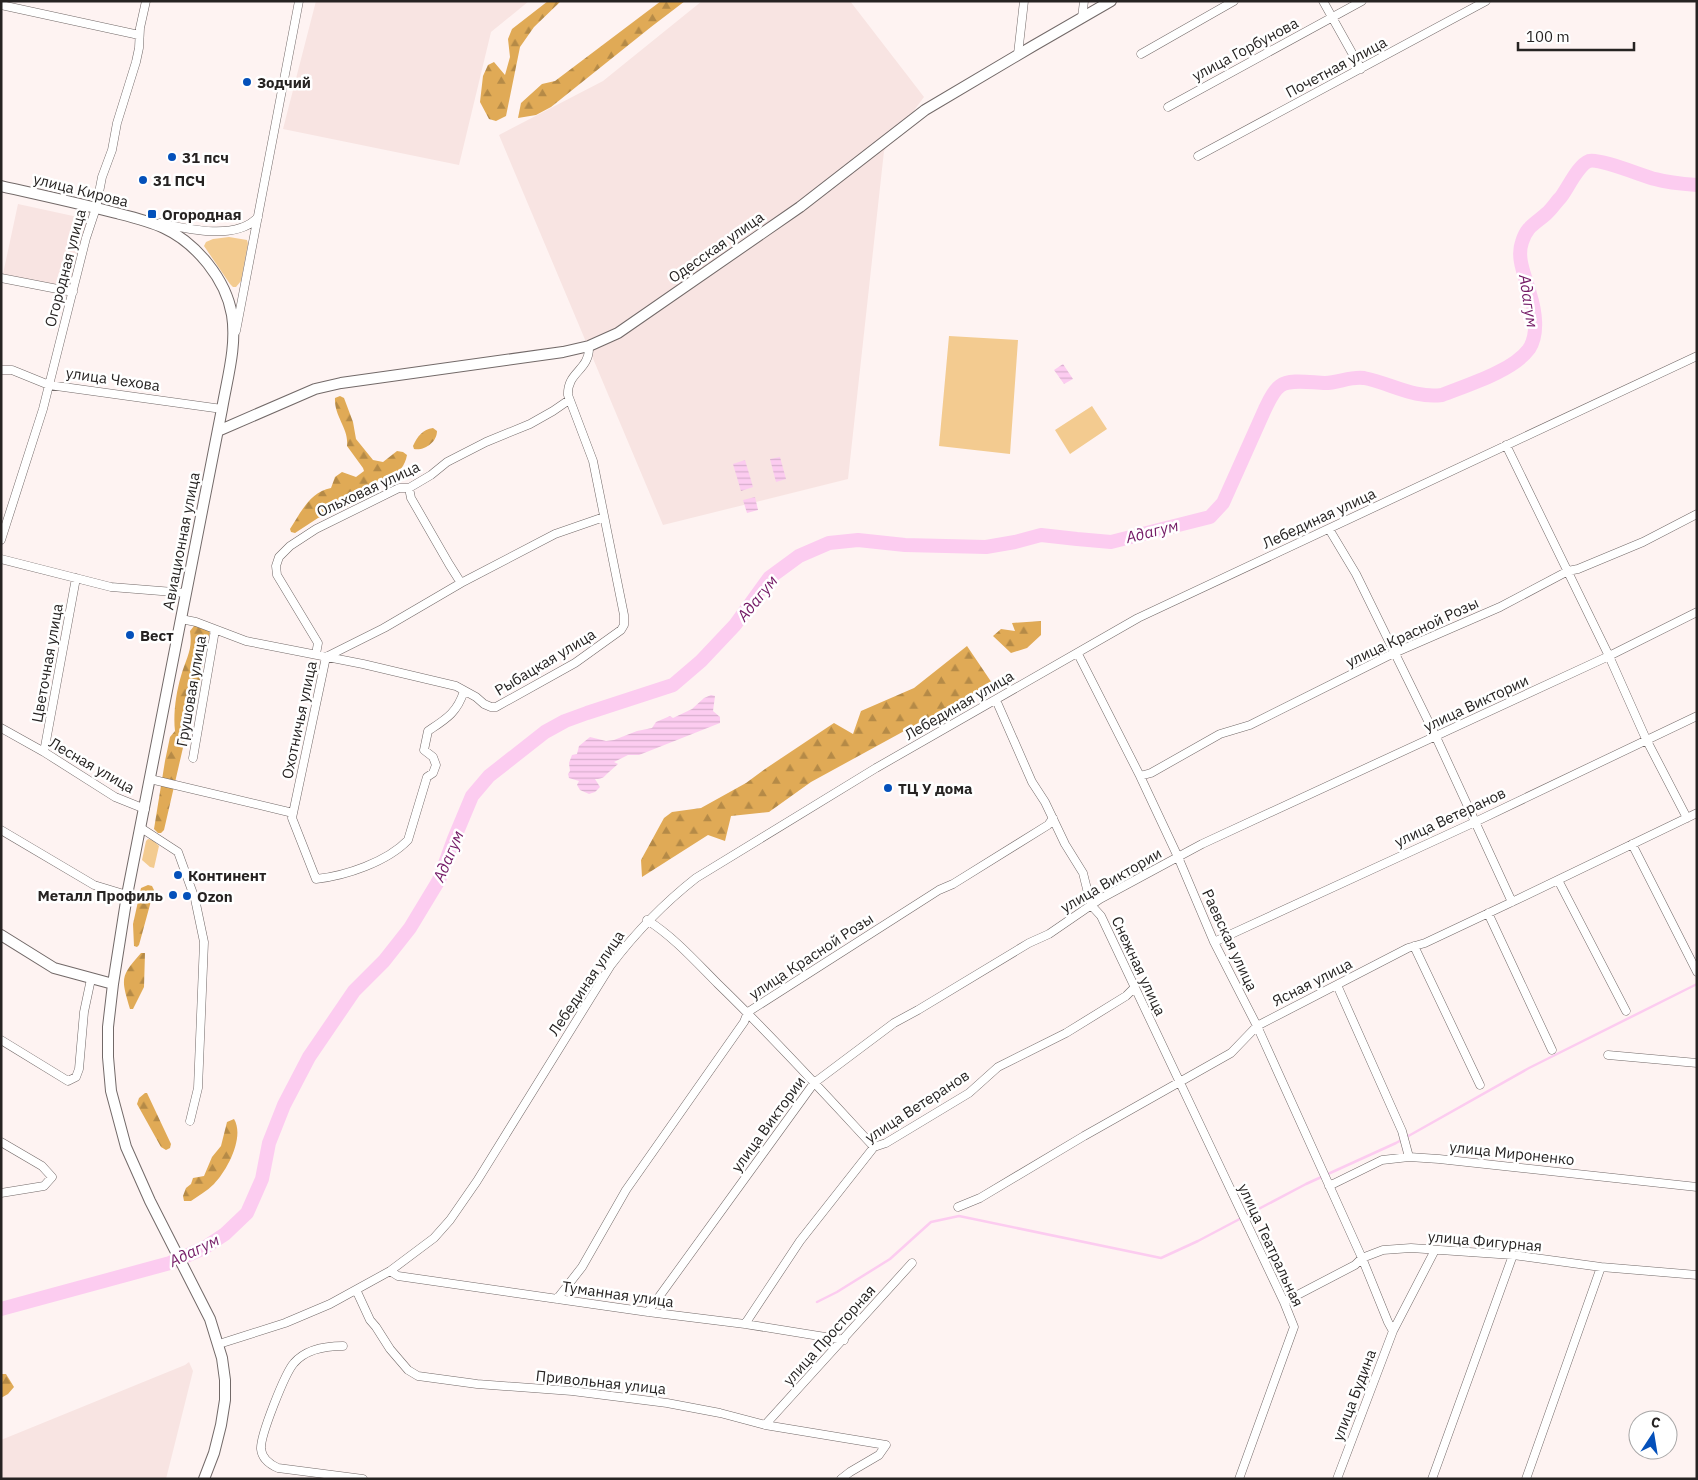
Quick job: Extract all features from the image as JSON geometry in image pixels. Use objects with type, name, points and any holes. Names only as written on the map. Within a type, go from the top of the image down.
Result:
[{"type":"main road","name":"Одесская улица","points":[[218,431],[315,389],[341,383],[563,352],[589,346],[618,333],[800,207],[925,110],[1111,1]]},
{"type":"main road","name":"улица Кирова","points":[[1,186],[136,218],[173,233],[188,243],[205,260],[217,278],[229,302],[234,339]]},
{"type":"main road","name":"Авиационная улица","points":[[204,1479],[222,1425],[225,1380],[222,1358],[210,1320],[150,1201],[126,1147],[112,1091],[108,1057],[108,1027],[112,984],[127,895],[218,431],[234,339]]},
{"type":"main road","points":[[1,935],[54,968],[112,984]]},
{"type":"street","name":"Огородная улица","points":[[1,540],[43,409],[86,238],[96,208],[102,176],[112,150],[117,123],[136,62],[146,1]]},
{"type":"street","name":"Авиационная улица","points":[[234,339],[299,1]]},
{"type":"street","points":[[1018,54],[1024,1]]},
{"type":"street","points":[[1082,18],[1084,1]]},
{"type":"street","points":[[1141,54],[1234,1]]},
{"type":"street","points":[[1323,1],[1361,69]]},
{"type":"street","name":"улица Горбунова","points":[[1168,107],[1362,1]]},
{"type":"street","name":"Почетная улица","points":[[1198,156],[1486,1]]},
{"type":"street","points":[[1,5],[139,36]]},
{"type":"street","points":[[136,218],[182,228],[216,231],[241,229],[253,223],[258,217]]},
{"type":"street","points":[[1,278],[73,292]]},
{"type":"street","points":[[589,346],[590,354],[585,364],[571,378],[568,387],[569,400],[584,432],[593,461],[604,516]]},
{"type":"street","name":"Лебединая улица","points":[[218,1344],[294,1320],[330,1304],[390,1270],[434,1238],[450,1220],[476,1182],[611,965],[628,941],[668,900],[696,878],[876,768],[1138,618],[1697,356]]},
{"type":"street","name":"улица Чехова","points":[[1,370],[12,370],[49,384],[222,409]]},
{"type":"street","name":"Ольховая улица","points":[[316,654],[318,643],[277,575],[276,566],[279,558],[290,546],[316,529],[400,488],[409,488],[431,475],[446,462],[486,442],[530,424],[569,400]]},
{"type":"street","points":[[1506,445],[1609,656],[1646,739],[1687,818]]},
{"type":"street","points":[[409,488],[411,498],[461,583]]},
{"type":"street","name":"улица Красной Розы","points":[[1140,776],[1151,773],[1220,734],[1250,725],[1394,653],[1500,607],[1568,571],[1578,569],[1643,542],[1697,514]]},
{"type":"street","name":"Охотничья улица","points":[[464,691],[460,703],[450,716],[428,731],[424,750],[433,757],[436,765],[433,773],[427,777],[408,840],[401,848],[359,870],[316,879],[292,818],[326,656],[384,628],[461,583],[555,534],[604,516]]},
{"type":"street","name":"Рыбацкая улица","points":[[464,691],[490,707],[496,707],[575,663],[624,625],[624,615],[604,516]]},
{"type":"street","points":[[1329,528],[1356,574],[1436,737],[1512,902]]},
{"type":"street","points":[[1,559],[111,587],[186,592]]},
{"type":"street","name":"Цветочная улица","points":[[44,752],[76,578]]},
{"type":"street","name":"улица Виктории","points":[[648,1312],[814,1082],[894,1023],[1029,943],[1049,934],[1091,905],[1217,837],[1609,656],[1697,612]]},
{"type":"street","points":[[180,619],[196,622],[246,640],[415,676],[456,686],[464,691]]},
{"type":"street","name":"Грушовая улица","points":[[193,758],[215,630]]},
{"type":"street","name":"Раевская улица","points":[[1078,654],[1140,776],[1178,857],[1214,942],[1257,1026],[1393,1331]]},
{"type":"street","name":"Снежная улица","points":[[996,700],[1032,782],[1083,874],[1091,905],[1100,916],[1218,1164]]},
{"type":"street","name":"улица Ветеранов","points":[[1214,942],[1475,822],[1697,716]]},
{"type":"street","name":"Лесная улица","points":[[1,728],[44,752],[115,797],[145,809]]},
{"type":"street","points":[[150,779],[293,813]]},
{"type":"street","name":"Ясная улица","points":[[958,1207],[980,1198],[1231,1053],[1257,1026],[1414,946],[1512,902],[1697,813]]},
{"type":"street","name":"улица Красной Розы","points":[[557,1299],[582,1267],[632,1182],[744,1022],[748,1012],[939,890],[953,884],[1048,825],[1053,818]]},
{"type":"street","points":[[141,828],[178,852],[195,899],[204,942],[198,1088],[190,1121]]},
{"type":"street","points":[[1,830],[94,885],[127,895]]},
{"type":"street","points":[[1632,844],[1697,972]]},
{"type":"street","points":[[1558,880],[1626,1011]]},
{"type":"street","points":[[1488,913],[1552,1050]]},
{"type":"street","points":[[647,920],[660,928],[680,946],[748,1012],[874,1147]]},
{"type":"street","points":[[1414,946],[1480,1085]]},
{"type":"street","points":[[1,1040],[68,1081],[76,1078],[79,1069],[84,1012],[91,979]]},
{"type":"street","points":[[1337,984],[1402,1131],[1408,1157]]},
{"type":"street","name":"улица Ветеранов","points":[[745,1324],[800,1241],[874,1147],[886,1143],[968,1093],[998,1067],[1066,1034],[1126,996],[1134,988]]},
{"type":"street","points":[[1608,1055],[1697,1063]]},
{"type":"street","points":[[1,1142],[42,1166],[52,1177],[44,1186],[1,1193]]},
{"type":"street","name":"улица Мироненко","points":[[1326,1179],[1382,1160],[1408,1157],[1697,1187]]},
{"type":"street","name":"улица Театральная","points":[[1218,1164],[1284,1302],[1294,1327],[1239,1479]]},
{"type":"street","name":"улица Фигурная","points":[[1284,1302],[1355,1265],[1362,1258],[1382,1250],[1411,1248],[1513,1255],[1697,1275]]},
{"type":"street","name":"улица Будина","points":[[1338,1479],[1393,1331],[1435,1250]]},
{"type":"street","points":[[1432,1479],[1513,1255]]},
{"type":"street","name":"улица Просторная","points":[[765,1425],[912,1263]]},
{"type":"street","points":[[1526,1479],[1601,1266]]},
{"type":"street","name":"Туманная улица","points":[[390,1270],[398,1276],[745,1324],[844,1340]]},
{"type":"street","name":"Привольная улица","points":[[355,1291],[370,1320],[390,1349],[408,1370],[418,1376],[477,1384],[572,1391],[667,1403],[720,1413],[765,1425],[886,1445],[879,1455],[841,1479]]},
{"type":"street","points":[[343,1346],[332,1346],[310,1351],[293,1363],[279,1392],[263,1435],[262,1449],[264,1459],[278,1468],[363,1479]]},
{"type":"shaded area","points":[[316,1],[529,1],[491,32],[459,165],[283,129]]},
{"type":"shaded area","points":[[702,1],[850,1],[924,97],[884,151],[848,479],[663,525],[499,135],[603,81]]},
{"type":"shaded area","points":[[18,204],[87,219],[72,283],[64,288],[3,274]]},
{"type":"shaded area","points":[[229,237],[247,240],[248,244],[241,281],[236,287],[230,284],[204,246],[206,242],[213,239]]},
{"type":"shaded area","points":[[949,336],[1018,340],[1010,454],[939,446]]},
{"type":"shaded area","points":[[1063,364],[1073,379],[1064,384],[1054,370]]},
{"type":"shaded area","points":[[1092,406],[1107,429],[1070,454],[1055,430]]},
{"type":"shaded area","points":[[780,457],[786,479],[776,482],[770,459]]},
{"type":"shaded area","points":[[745,460],[753,487],[741,491],[733,464]]},
{"type":"shaded area","points":[[755,497],[758,510],[747,513],[743,500]]},
{"type":"shaded area","points":[[711,695],[715,696],[713,711],[720,717],[720,723],[639,755],[628,755],[614,762],[618,764],[600,779],[595,779],[600,787],[595,792],[589,794],[580,790],[577,785],[579,781],[569,778],[569,763],[572,755],[577,754],[579,746],[590,737],[606,741],[614,740],[637,731],[652,728],[656,722],[670,716],[673,718],[692,709],[704,698]]},
{"type":"shaded area","points":[[148,839],[153,840],[159,846],[154,868],[142,860]]},
{"type":"shaded area","points":[[189,1362],[193,1371],[166,1479],[1,1479],[1,1440]]},
{"type":"green space","points":[[548,1],[561,1],[534,27],[520,47],[506,116],[496,121],[489,119],[480,102],[483,76],[488,65],[494,62],[505,75],[510,57],[508,39],[512,29]]},
{"type":"green space","points":[[661,1],[685,1],[551,107],[536,115],[518,118],[521,103],[542,84],[555,81]]},
{"type":"green space","points":[[340,396],[344,398],[353,422],[356,439],[373,460],[383,462],[397,451],[407,455],[405,463],[396,473],[364,489],[360,500],[318,518],[295,533],[291,532],[290,529],[302,510],[317,494],[331,488],[335,477],[342,472],[356,477],[364,471],[347,446],[346,434],[335,405],[335,398]]},
{"type":"green space","points":[[433,428],[437,431],[433,442],[422,449],[414,449],[413,446],[421,434]]},
{"type":"green space","points":[[1041,621],[1041,635],[1027,648],[1011,653],[993,636],[1001,629],[1015,631],[1012,623]]},
{"type":"green space","points":[[198,625],[209,630],[210,633],[207,640],[202,643],[201,648],[204,659],[192,721],[188,726],[164,830],[158,833],[154,829],[170,737],[175,731],[178,689],[190,649],[190,631],[194,626]]},
{"type":"green space","points":[[967,646],[992,683],[811,782],[769,812],[731,816],[725,841],[708,835],[642,877],[641,860],[664,818],[672,812],[701,808],[746,783],[834,723],[853,734],[861,711],[914,688]]},
{"type":"green space","points":[[148,885],[152,886],[154,890],[137,947],[134,946],[133,924],[141,888]]},
{"type":"green space","points":[[141,953],[145,953],[144,987],[133,1009],[130,1009],[124,978]]},
{"type":"green space","points":[[147,1093],[171,1144],[170,1148],[166,1150],[161,1147],[137,1104],[139,1098]]},
{"type":"green space","points":[[234,1119],[237,1126],[236,1144],[224,1171],[214,1184],[205,1191],[191,1201],[184,1201],[183,1196],[186,1188],[191,1184],[193,1178],[204,1176],[212,1157],[221,1146],[227,1122]]},
{"type":"green space","points":[[1,1374],[6,1374],[14,1387],[1,1398]]},
{"type":"waterway","name":"Адагум","points":[[1,1309],[170,1263],[204,1248],[225,1234],[247,1213],[262,1179],[269,1143],[284,1105],[309,1057],[354,991],[384,961],[410,928],[439,880],[472,796],[489,776],[545,732],[565,721],[673,685],[701,661],[735,625],[769,578],[799,556],[829,543],[858,540],[905,545],[986,547],[1041,535],[1111,542],[1210,517],[1223,503],[1271,396],[1284,384],[1290,382],[1330,383],[1364,378],[1412,393],[1432,396],[1442,395],[1501,371],[1522,357],[1532,343],[1535,329],[1535,314],[1522,268],[1520,248],[1529,229],[1552,208],[1585,163],[1589,161],[1602,162],[1660,180],[1697,185]]},
{"type":"waterway","points":[[817,1302],[837,1292],[890,1259],[931,1222],[959,1216],[1161,1258],[1198,1241],[1306,1184],[1396,1143],[1529,1068],[1697,984]]},
{"type":"place","name":"Зодчий","points":[[247,82]]},
{"type":"place","name":"31 псч","points":[[172,157]]},
{"type":"place","name":"31 ПСЧ","points":[[143,180]]},
{"type":"place","name":"Огородная","points":[[152,214]]},
{"type":"place","name":"Вест","points":[[130,635]]},
{"type":"place","name":"ТЦ У дома","points":[[888,788]]},
{"type":"place","name":"Континент","points":[[178,875]]},
{"type":"place","name":"Металл Профиль","points":[[173,895]]},
{"type":"place","name":"Ozon","points":[[187,896]]}]
